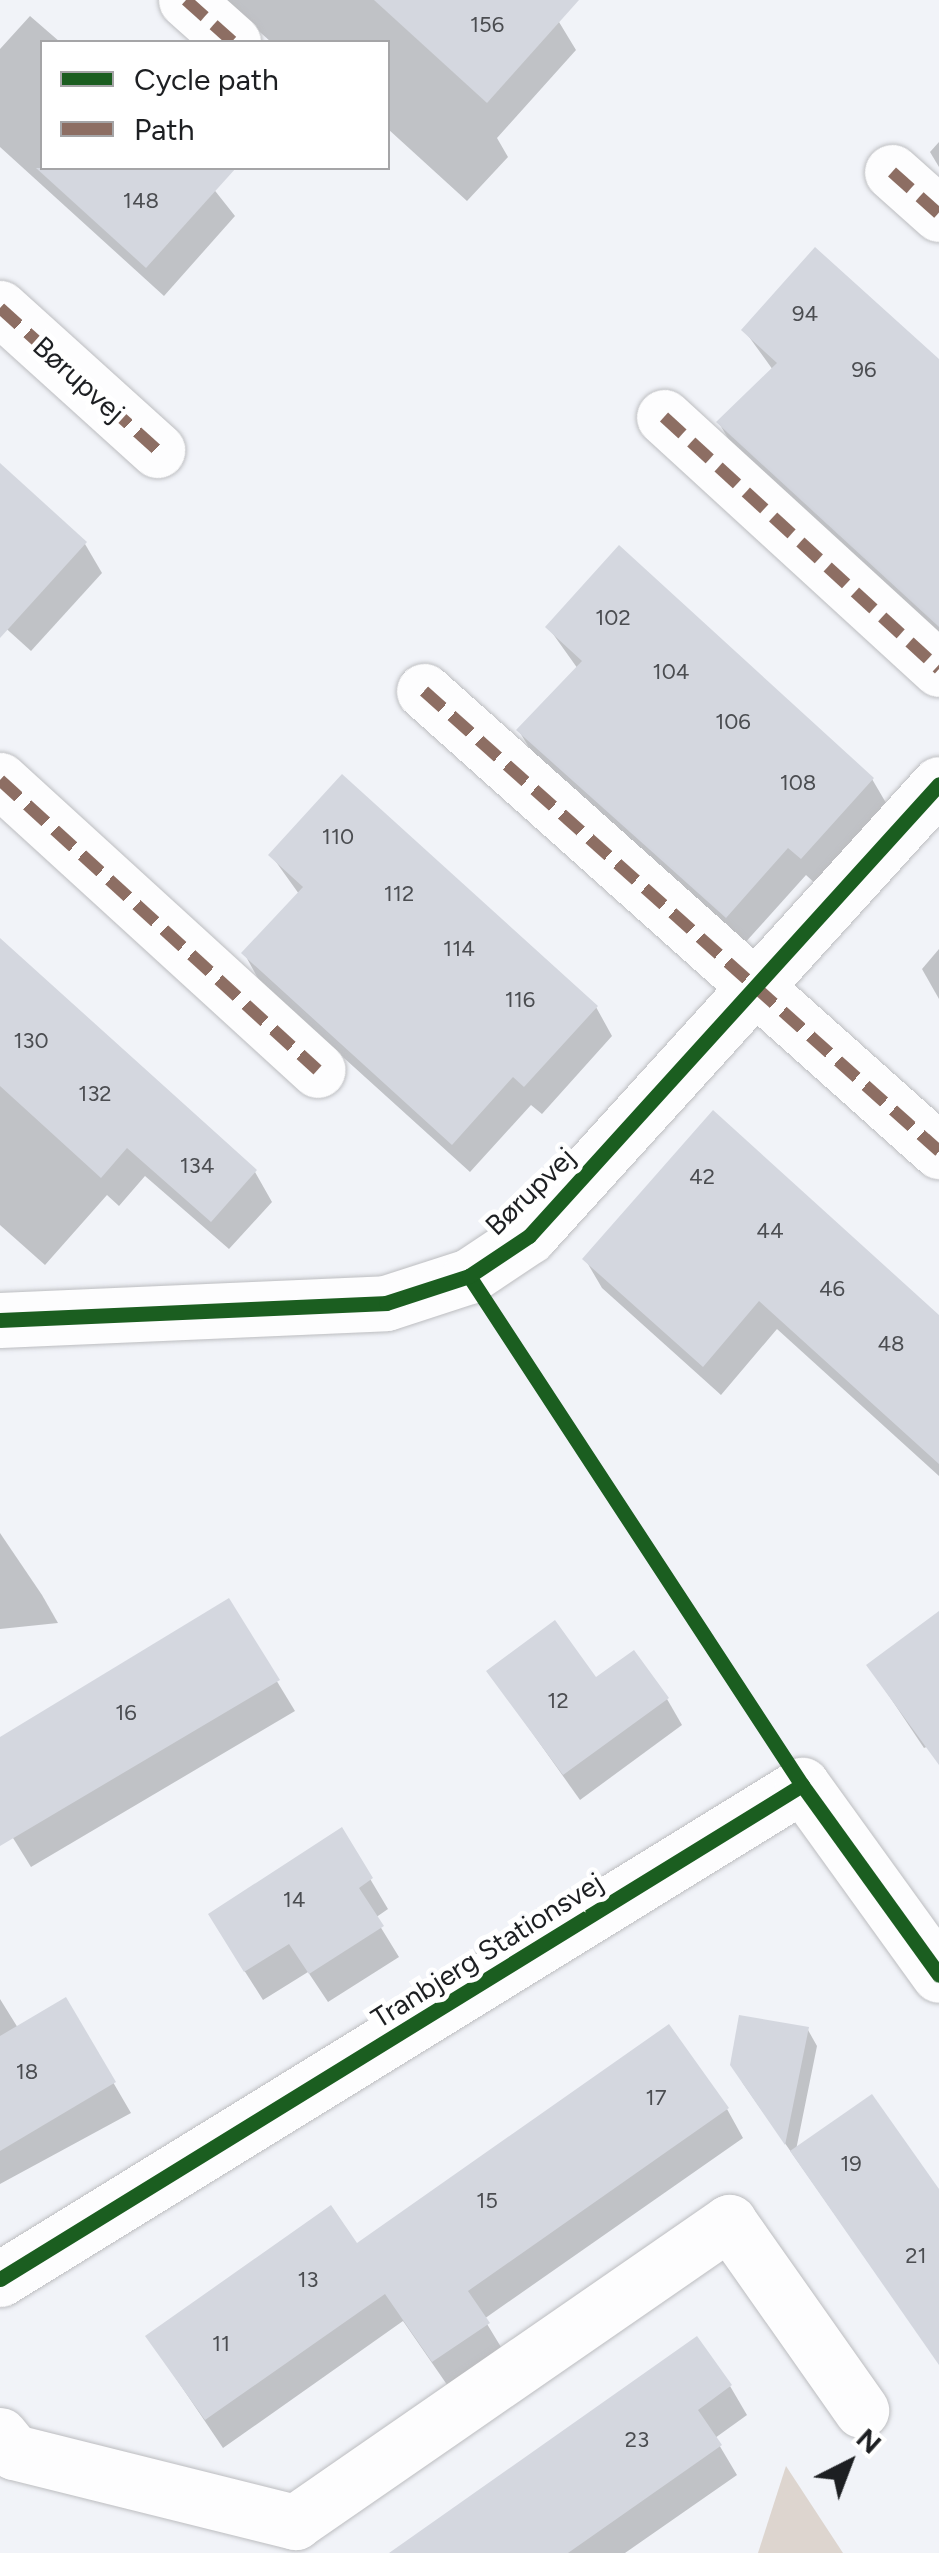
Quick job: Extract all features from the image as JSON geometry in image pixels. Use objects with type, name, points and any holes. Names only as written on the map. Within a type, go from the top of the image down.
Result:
[{"type":"street","points":[[186,0],[232,40]]},
{"type":"street","points":[[892,172],[939,214]]},
{"type":"street","name":"Børupvej","points":[[0,308],[158,450]]},
{"type":"street","points":[[664,417],[939,668]]},
{"type":"street","points":[[424,691],[939,1151]]},
{"type":"street","points":[[0,780],[318,1070]]},
{"type":"street","name":"Børupvej","points":[[0,1320],[386,1304],[470,1276],[528,1236],[939,784]]},
{"type":"street","name":"Tranbjerg Stationsvej","points":[[0,2280],[802,1786],[939,1975]]},
{"type":"street","points":[[0,2436],[14,2452],[295,2522],[729,2222],[862,2410]]},
{"type":"shaded area","points":[[786,2466],[843,2553],[758,2553]]},
{"type":"building","points":[[374,0],[579,0],[487,103]]},
{"type":"building","points":[[36,168],[234,170],[146,268]]},
{"type":"building","points":[[815,247],[939,359],[939,627],[716,422],[777,363],[741,330]]},
{"type":"building","points":[[0,463],[87,542],[0,638]]},
{"type":"building","points":[[619,545],[874,778],[801,859],[788,848],[726,918],[516,730],[582,661],[545,627]]},
{"type":"building","points":[[342,774],[598,1006],[524,1087],[513,1077],[452,1145],[241,953],[303,887],[268,855]]},
{"type":"building","points":[[0,938],[257,1170],[211,1222],[127,1148],[101,1178],[0,1086]]},
{"type":"building","points":[[713,1110],[939,1315],[939,1464],[759,1301],[703,1367],[582,1259]]},
{"type":"building","points":[[229,1598],[280,1680],[0,1846],[0,1737]]},
{"type":"building","points":[[939,1611],[939,1765],[866,1665]]},
{"type":"building","points":[[555,1620],[596,1677],[634,1650],[669,1698],[563,1775],[486,1671]]},
{"type":"building","points":[[342,1827],[373,1878],[359,1888],[384,1926],[309,1974],[289,1944],[244,1972],[208,1914]]},
{"type":"building","points":[[66,1997],[116,2082],[0,2151],[0,2036]]},
{"type":"building","points":[[739,2015],[809,2027],[785,2145],[730,2065]]},
{"type":"building","points":[[669,2024],[729,2108],[468,2291],[490,2323],[432,2362],[385,2294],[205,2420],[145,2336],[331,2205],[357,2243]]},
{"type":"building","points":[[872,2094],[939,2189],[939,2365],[790,2151]]},
{"type":"building","points":[[697,2336],[732,2385],[698,2410],[722,2445],[568,2553],[389,2553]]},
{"type":"marked path","points":[[186,0],[231,40]]},
{"type":"marked path","points":[[892,172],[939,214]]},
{"type":"marked path","points":[[0,308],[157,450]]},
{"type":"marked path","points":[[664,417],[939,669]]},
{"type":"marked path","points":[[424,691],[939,1151]]},
{"type":"marked path","points":[[0,780],[318,1070]]},
{"type":"cycle path","points":[[0,1320],[386,1303],[469,1276],[529,1236],[939,784]]},
{"type":"cycle path","points":[[469,1276],[802,1785]]},
{"type":"cycle path","points":[[0,2279],[802,1785],[939,1975]]}]
